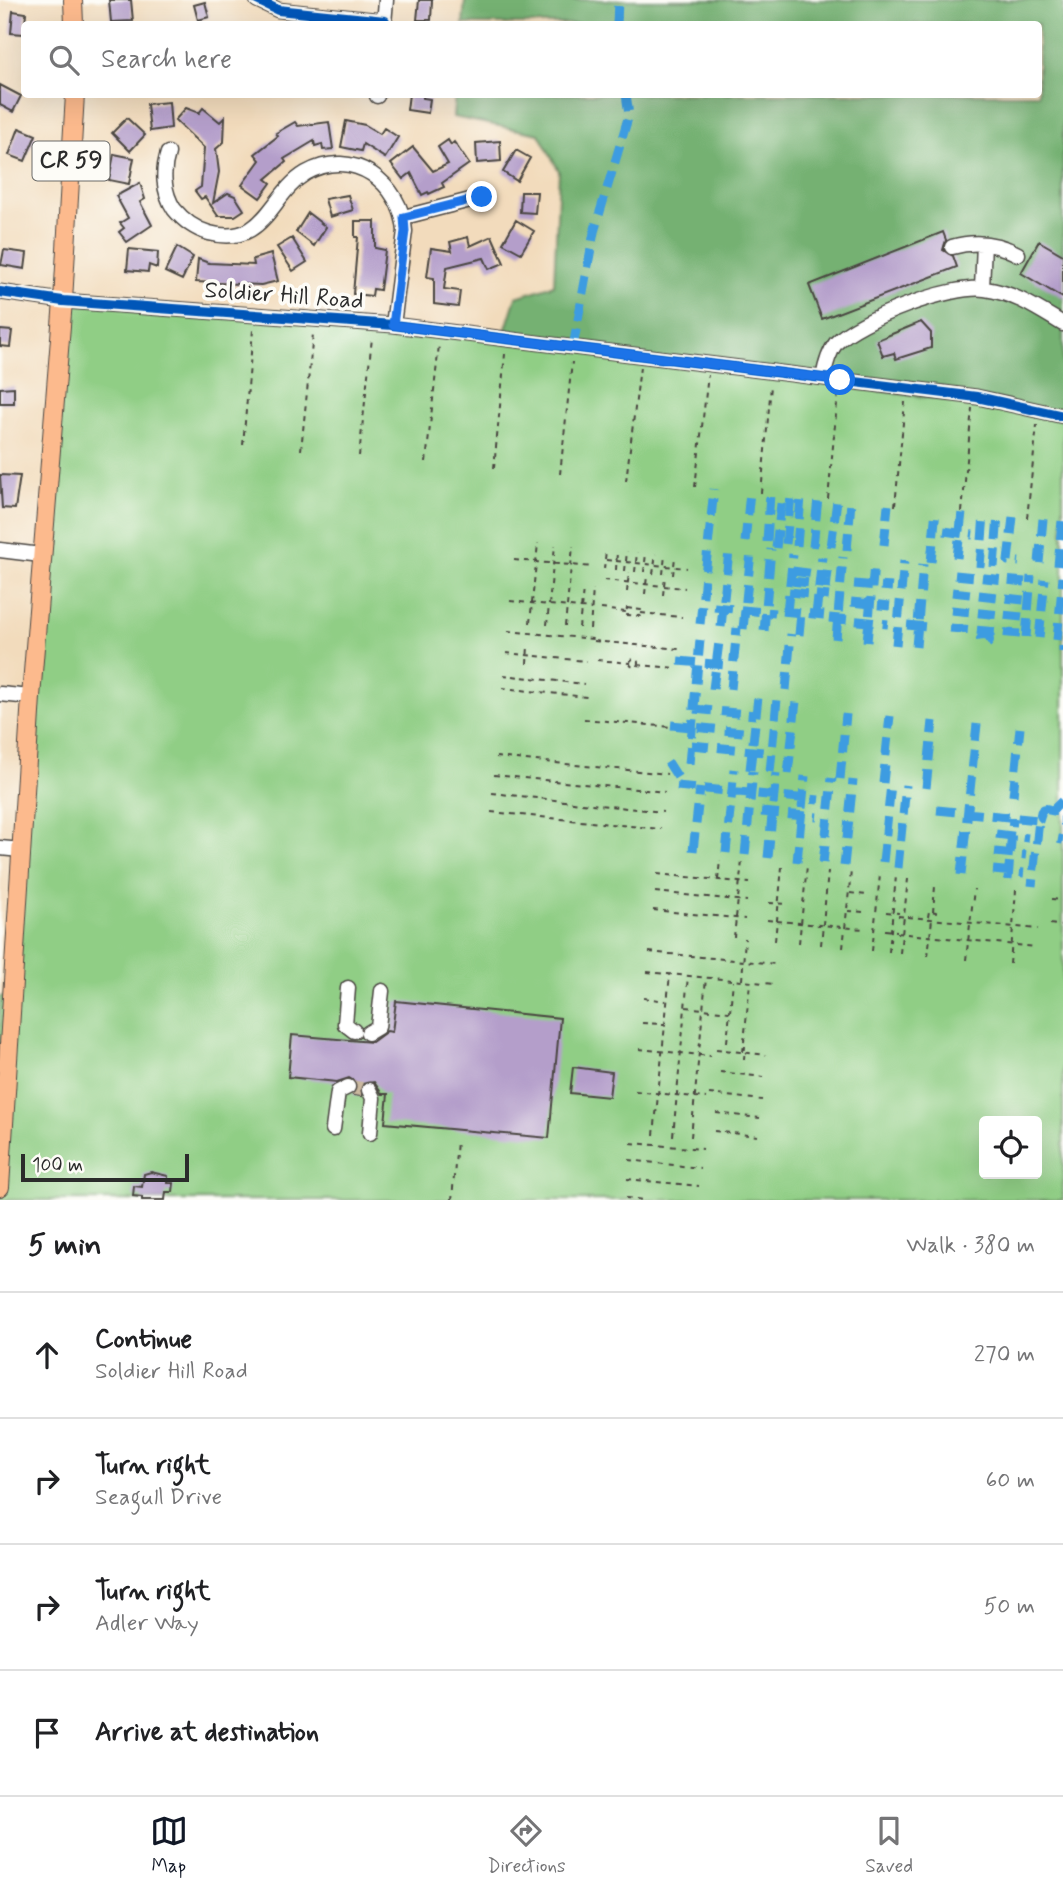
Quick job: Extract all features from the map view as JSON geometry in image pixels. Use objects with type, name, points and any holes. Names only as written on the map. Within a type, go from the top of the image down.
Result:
[{"type":"main road","points":[[73,0],[75,21]]},
{"type":"main road","name":"CR 59","points":[[0,1187],[31,697],[63,301],[75,98]]},
{"type":"street","points":[[257,0],[278,10],[368,21]]},
{"type":"street","points":[[384,21],[386,0]]},
{"type":"street","points":[[168,153],[164,171],[168,197],[183,219],[204,231],[229,235],[251,229],[271,214],[295,181],[320,167],[335,164],[362,168],[384,182],[399,203],[405,231],[393,325]]},
{"type":"street","points":[[404,217],[482,197]]},
{"type":"street","points":[[952,247],[968,242],[1002,246],[1018,254]]},
{"type":"street","points":[[982,288],[984,244]]},
{"type":"street","points":[[823,378],[834,345],[855,328],[941,293],[982,288],[1014,295],[1063,324]]},
{"type":"street","name":"Soldier Hill Road","points":[[0,292],[63,301],[440,330],[973,397],[1063,415]]},
{"type":"street","points":[[0,550],[41,555]]},
{"type":"street","points":[[0,694],[31,697]]},
{"type":"street","points":[[0,848],[21,850]]},
{"type":"street","points":[[348,988],[345,1024],[361,1032],[377,1027],[382,991]]},
{"type":"street","points":[[333,1129],[338,1092],[348,1087]]},
{"type":"street","points":[[369,1090],[373,1098],[370,1133]]},
{"type":"path","points":[[243,445],[255,314]]},
{"type":"path","points":[[301,450],[315,319]]},
{"type":"path","points":[[359,456],[373,323]]},
{"type":"path","points":[[426,462],[440,330]]},
{"type":"path","points":[[494,468],[507,339]]},
{"type":"path","points":[[559,474],[573,347]]},
{"type":"path","points":[[626,481],[641,355]]},
{"type":"path","points":[[695,487],[709,364]]},
{"type":"path","points":[[761,493],[773,372]]},
{"type":"path","points":[[828,499],[840,380]]},
{"type":"path","points":[[895,506],[906,388]]},
{"type":"path","points":[[961,512],[973,397]]},
{"type":"path","points":[[1027,518],[1038,409]]},
{"type":"path","points":[[530,623],[538,543]]},
{"type":"path","points":[[547,625],[555,545]]},
{"type":"path","points":[[565,626],[573,546]]},
{"type":"path","points":[[604,569],[606,550]]},
{"type":"path","points":[[616,570],[617,551]]},
{"type":"path","points":[[625,570],[628,551]]},
{"type":"path","points":[[635,572],[637,552]]},
{"type":"path","points":[[644,572],[646,553]]},
{"type":"path","points":[[653,574],[656,554]]},
{"type":"path","points":[[663,595],[665,555]]},
{"type":"path","points":[[673,575],[675,557]]},
{"type":"path","points":[[606,559],[687,568]]},
{"type":"path","points":[[514,560],[593,567]]},
{"type":"path","points":[[627,592],[629,572]]},
{"type":"path","points":[[645,594],[647,576]]},
{"type":"path","points":[[604,580],[685,588]]},
{"type":"path","points":[[590,629],[593,589]]},
{"type":"path","points":[[579,628],[583,590]]},
{"type":"path","points":[[510,601],[592,609]]},
{"type":"path","points":[[627,612],[627,608],[641,610],[641,613],[682,617]]},
{"type":"path","points":[[601,609],[627,612]]},
{"type":"path","points":[[627,612],[626,615],[641,617],[641,613]]},
{"type":"path","points":[[508,631],[679,649]]},
{"type":"path","points":[[527,664],[528,645]]},
{"type":"path","points":[[506,653],[586,661]]},
{"type":"path","points":[[597,660],[630,663],[635,660],[638,665]]},
{"type":"path","points":[[630,663],[634,667],[677,668]]},
{"type":"path","points":[[503,675],[584,684]]},
{"type":"path","points":[[502,688],[587,697]]},
{"type":"path","points":[[584,719],[671,727]]},
{"type":"path","points":[[496,757],[667,774]]},
{"type":"path","points":[[494,775],[665,792]]},
{"type":"path","points":[[492,793],[663,812]]},
{"type":"path","points":[[491,812],[661,829]]},
{"type":"path","points":[[718,880],[720,860]]},
{"type":"path","points":[[734,937],[741,861]]},
{"type":"path","points":[[799,943],[807,866]]},
{"type":"path","points":[[775,941],[782,867]]},
{"type":"path","points":[[687,877],[688,871]]},
{"type":"path","points":[[844,948],[851,871]]},
{"type":"path","points":[[821,946],[828,872]]},
{"type":"path","points":[[657,874],[750,883]]},
{"type":"path","points":[[872,951],[880,875]]},
{"type":"path","points":[[889,952],[896,876]]},
{"type":"path","points":[[900,953],[908,879]]},
{"type":"path","points":[[929,956],[932,919],[936,912],[933,912],[935,886]]},
{"type":"path","points":[[967,960],[974,889]]},
{"type":"path","points":[[1010,964],[1016,890]]},
{"type":"path","points":[[655,892],[747,901]]},
{"type":"path","points":[[848,893],[866,895]]},
{"type":"path","points":[[1052,899],[1063,900]]},
{"type":"path","points":[[769,903],[788,904]]},
{"type":"path","points":[[653,910],[745,919]]},
{"type":"path","points":[[847,911],[864,912]]},
{"type":"path","points":[[932,919],[929,911],[933,912]]},
{"type":"path","points":[[886,912],[1038,929]]},
{"type":"path","points":[[767,920],[863,929]]},
{"type":"path","points":[[1050,924],[1063,926]]},
{"type":"path","points":[[885,930],[1036,947]]},
{"type":"path","points":[[741,981],[745,938]]},
{"type":"path","points":[[649,952],[776,964]]},
{"type":"path","points":[[647,972],[774,984]]},
{"type":"path","points":[[654,1135],[670,974]]},
{"type":"path","points":[[673,1136],[688,976]]},
{"type":"path","points":[[691,1137],[706,978]]},
{"type":"path","points":[[727,1042],[733,980]]},
{"type":"path","points":[[744,1060],[750,982]]},
{"type":"path","points":[[645,998],[667,1001]]},
{"type":"path","points":[[685,1007],[730,1012]]},
{"type":"path","points":[[642,1023],[665,1024]]},
{"type":"path","points":[[744,1052],[745,1046]]},
{"type":"path","points":[[639,1049],[711,1056]]},
{"type":"path","points":[[716,1049],[766,1055]]},
{"type":"path","points":[[720,1072],[764,1077]]},
{"type":"path","points":[[635,1091],[706,1098]]},
{"type":"path","points":[[709,1094],[762,1100]]},
{"type":"path","points":[[716,1113],[760,1118]]},
{"type":"path","points":[[714,1131],[758,1136]]},
{"type":"path","points":[[452,1200],[457,1141]]},
{"type":"path","points":[[631,1143],[703,1149]]},
{"type":"path","points":[[629,1160],[700,1168]]},
{"type":"path","points":[[628,1179],[699,1186]]},
{"type":"path","points":[[626,1198],[644,1200]]},
{"type":"green space","points":[[465,0],[1063,0],[1063,416],[503,338],[516,297],[554,285],[559,171],[539,134],[453,117],[455,98],[1042,98],[1042,21],[463,21]]},
{"type":"green space","points":[[63,301],[393,325],[1063,416],[1063,1200],[0,1200],[0,996],[12,997]]},
{"type":"building","points":[[109,0],[131,0],[133,21],[111,21]]},
{"type":"building","points":[[419,0],[432,0],[431,20],[417,20]]},
{"type":"building","points":[[205,2],[209,17],[198,20],[194,5]]},
{"type":"building","points":[[13,11],[26,13],[25,21],[21,21],[21,34],[11,33]]},
{"type":"building","points":[[0,85],[21,96],[13,112],[0,105]]},
{"type":"building","points":[[408,98],[430,99],[428,113],[407,110]]},
{"type":"building","points":[[169,102],[171,128],[150,131],[147,104]]},
{"type":"building","points":[[186,108],[199,113],[203,108],[220,122],[225,117],[224,142],[216,149],[219,172],[213,203],[228,193],[235,196],[244,210],[235,216],[218,216],[205,197],[201,199],[195,191],[201,187],[204,148],[175,120]]},
{"type":"building","points":[[127,118],[145,135],[130,151],[112,133]]},
{"type":"building","points":[[346,121],[365,125],[380,134],[384,128],[398,137],[385,158],[363,144],[361,151],[341,147]]},
{"type":"building","points":[[295,122],[298,126],[329,122],[333,149],[323,150],[322,144],[315,146],[314,141],[284,159],[286,162],[266,179],[271,183],[260,198],[242,185],[260,160],[255,154],[278,136],[276,133]]},
{"type":"building","points":[[19,128],[36,135],[25,161],[9,155]]},
{"type":"building","points":[[448,140],[451,145],[454,142],[469,164],[442,183],[444,187],[429,194],[428,192],[422,195],[411,173],[403,179],[391,164],[413,147],[433,171],[448,164],[438,147]]},
{"type":"building","points":[[500,141],[501,161],[477,163],[476,143]]},
{"type":"building","points":[[516,150],[530,158],[517,181],[503,172]]},
{"type":"building","points":[[114,154],[134,158],[129,184],[109,180]]},
{"type":"building","points":[[140,183],[145,199],[140,202],[152,225],[127,242],[119,232],[124,228],[120,223],[128,218],[116,196]]},
{"type":"building","points":[[521,192],[537,192],[535,213],[520,212]]},
{"type":"building","points":[[348,195],[353,210],[330,217],[325,199]]},
{"type":"building","points":[[308,213],[326,227],[314,246],[296,232]]},
{"type":"building","points":[[516,220],[534,231],[521,253],[503,243]]},
{"type":"building","points":[[355,221],[375,221],[375,248],[385,250],[380,290],[373,289],[372,296],[353,294],[358,237],[355,237]]},
{"type":"building","points":[[943,232],[946,240],[943,250],[953,256],[957,267],[822,319],[809,285]]},
{"type":"building","points":[[492,236],[504,263],[489,269],[484,258],[447,267],[444,289],[460,291],[458,307],[434,304],[434,278],[427,277],[431,248],[452,251],[450,242],[468,237],[470,246]]},
{"type":"building","points":[[292,238],[307,262],[293,271],[277,247]]},
{"type":"building","points":[[1039,241],[1063,255],[1063,298],[1021,273]]},
{"type":"building","points":[[177,247],[193,257],[182,280],[165,272]]},
{"type":"building","points":[[129,249],[158,252],[157,268],[149,265],[148,272],[127,270]]},
{"type":"building","points":[[4,250],[27,253],[25,269],[1,265]]},
{"type":"building","points":[[271,254],[278,281],[261,285],[196,282],[198,259],[209,263],[254,265],[253,259]]},
{"type":"building","points":[[921,322],[931,333],[931,348],[896,359],[894,353],[883,356],[877,340]]},
{"type":"building","points":[[0,330],[12,331],[10,347],[0,346]]},
{"type":"building","points":[[14,387],[14,403],[0,403],[0,388]]},
{"type":"building","points":[[0,475],[20,476],[15,509],[2,508]]},
{"type":"building","points":[[396,1001],[560,1018],[549,1138],[385,1123],[388,1094],[382,1094],[374,1082],[361,1084],[361,1096],[353,1095],[357,1083],[349,1078],[337,1082],[288,1077],[292,1035],[372,1042],[387,1031],[392,1032]]},
{"type":"building","points":[[573,1067],[612,1072],[609,1097],[570,1093]]},
{"type":"building","points":[[151,1172],[168,1176],[168,1183],[174,1183],[173,1192],[166,1192],[165,1200],[142,1200],[142,1197],[133,1196],[134,1186],[142,1187],[144,1174]]},
{"type":"tunnel","points":[[348,1087],[369,1090]]},
{"type":"marked path","points":[[617,21],[618,0]]},
{"type":"marked path","points":[[573,347],[594,232],[629,115],[627,98]]},
{"type":"marked path","points":[[700,624],[714,489]]},
{"type":"marked path","points":[[745,542],[750,492]]},
{"type":"marked path","points":[[767,542],[770,494]]},
{"type":"marked path","points":[[776,548],[782,495]]},
{"type":"marked path","points":[[786,544],[791,496]]},
{"type":"marked path","points":[[797,546],[801,497]]},
{"type":"marked path","points":[[813,547],[818,498]]},
{"type":"marked path","points":[[831,547],[837,500]]},
{"type":"marked path","points":[[847,550],[851,502]]},
{"type":"marked path","points":[[884,545],[888,505]]},
{"type":"marked path","points":[[931,562],[936,509]]},
{"type":"marked path","points":[[957,558],[962,512]]},
{"type":"marked path","points":[[980,567],[984,514]]},
{"type":"marked path","points":[[994,567],[998,515]]},
{"type":"marked path","points":[[1013,517],[1008,561],[1019,562]]},
{"type":"marked path","points":[[1039,563],[1043,519]]},
{"type":"marked path","points":[[1058,566],[1062,521]]},
{"type":"marked path","points":[[944,531],[973,535]]},
{"type":"marked path","points":[[764,631],[771,549]]},
{"type":"marked path","points":[[721,627],[729,551]]},
{"type":"marked path","points":[[743,629],[751,552]]},
{"type":"marked path","points":[[787,612],[793,554]]},
{"type":"marked path","points":[[816,615],[822,557]]},
{"type":"marked path","points":[[836,639],[843,557]]},
{"type":"marked path","points":[[896,645],[904,561]]},
{"type":"marked path","points":[[867,642],[874,564]]},
{"type":"marked path","points":[[916,647],[923,564]]},
{"type":"marked path","points":[[792,571],[832,576]]},
{"type":"marked path","points":[[955,575],[1025,582]]},
{"type":"marked path","points":[[1026,637],[1031,576]]},
{"type":"marked path","points":[[1057,640],[1063,577]]},
{"type":"marked path","points":[[1039,638],[1045,579]]},
{"type":"marked path","points":[[790,581],[831,585]]},
{"type":"marked path","points":[[854,584],[892,587]]},
{"type":"marked path","points":[[789,592],[829,596]]},
{"type":"marked path","points":[[952,592],[1024,600]]},
{"type":"marked path","points":[[851,602],[890,606]]},
{"type":"marked path","points":[[714,607],[775,613]]},
{"type":"marked path","points":[[951,610],[1022,617]]},
{"type":"marked path","points":[[782,611],[824,615]]},
{"type":"marked path","points":[[799,635],[801,613]]},
{"type":"marked path","points":[[829,618],[888,624]]},
{"type":"marked path","points":[[907,625],[928,627]]},
{"type":"marked path","points":[[731,689],[737,628]]},
{"type":"marked path","points":[[950,628],[1020,634]]},
{"type":"marked path","points":[[786,690],[791,634]]},
{"type":"marked path","points":[[985,636],[989,640],[985,644],[981,640],[985,636]]},
{"type":"marked path","points":[[689,764],[700,640]]},
{"type":"marked path","points":[[713,689],[719,642]]},
{"type":"marked path","points":[[1063,646],[1063,652]]},
{"type":"marked path","points":[[678,661],[725,665]]},
{"type":"marked path","points":[[750,770],[758,697]]},
{"type":"marked path","points":[[770,772],[777,699]]},
{"type":"marked path","points":[[788,774],[796,701]]},
{"type":"marked path","points":[[694,709],[756,715]]},
{"type":"marked path","points":[[840,779],[846,714]]},
{"type":"marked path","points":[[883,783],[890,716]]},
{"type":"marked path","points":[[926,788],[933,721]]},
{"type":"marked path","points":[[961,875],[977,724]]},
{"type":"marked path","points":[[671,725],[754,733]]},
{"type":"marked path","points":[[1013,796],[1020,728]]},
{"type":"marked path","points":[[691,745],[764,752]]},
{"type":"marked path","points":[[668,762],[684,787]]},
{"type":"marked path","points":[[726,853],[734,769]]},
{"type":"marked path","points":[[745,855],[753,771]]},
{"type":"marked path","points":[[768,858],[776,773]]},
{"type":"marked path","points":[[797,862],[805,776]]},
{"type":"marked path","points":[[823,863],[832,778]]},
{"type":"marked path","points":[[844,866],[853,780]]},
{"type":"marked path","points":[[883,862],[891,784]]},
{"type":"marked path","points":[[898,868],[906,785]]},
{"type":"marked path","points":[[677,786],[819,800]]},
{"type":"marked path","points":[[693,851],[700,788]]},
{"type":"marked path","points":[[1051,812],[1062,801]]},
{"type":"marked path","points":[[1046,809],[1050,810],[1051,814],[1050,818],[1046,819],[1042,818],[1041,814],[1042,810],[1046,809]]},
{"type":"marked path","points":[[937,810],[1039,820],[1032,886]]},
{"type":"marked path","points":[[761,812],[817,817]]},
{"type":"marked path","points":[[1008,880],[1013,818]]},
{"type":"marked path","points":[[996,834],[1028,838]]},
{"type":"marked path","points":[[1058,839],[1063,840]]},
{"type":"marked path","points":[[995,852],[1026,855]]},
{"type":"marked path","points":[[993,870],[1024,873]]},
{"type":"cycle path","points":[[257,0],[278,10],[385,21]]},
{"type":"cycle path","points":[[0,292],[63,301],[393,325],[977,397],[1063,416]]},
{"type":"route","points":[[482,197],[404,217],[405,231],[393,325],[840,380]]}]
